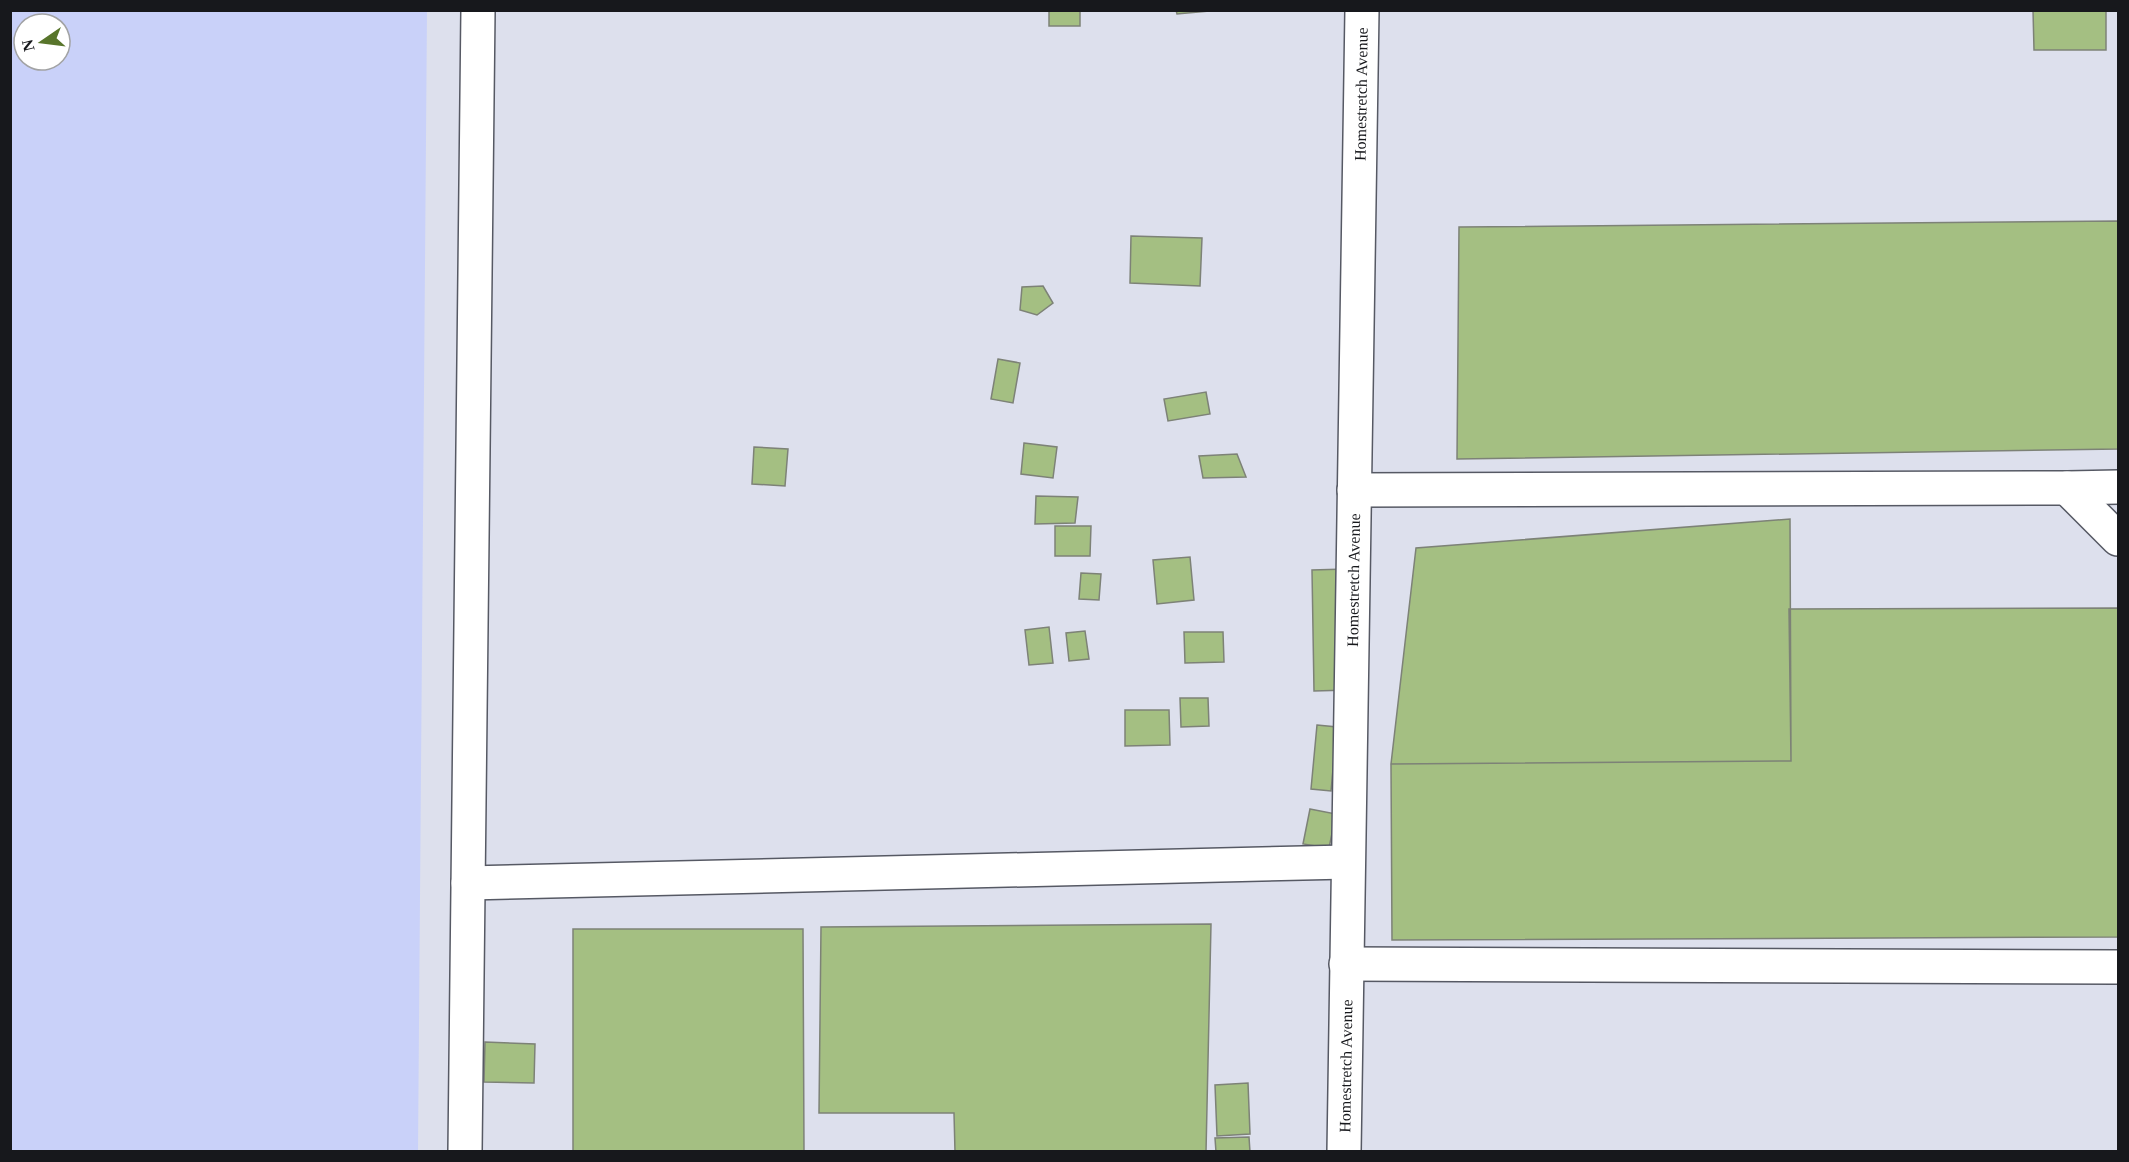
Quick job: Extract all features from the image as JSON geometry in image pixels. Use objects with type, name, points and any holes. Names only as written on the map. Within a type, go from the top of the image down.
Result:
[{"type":"street","points":[[465,1152],[478,10]]},
{"type":"street","name":"Homestretch Avenue","points":[[1344,1152],[1362,10]]},
{"type":"street","points":[[1354,490],[2118,487]]},
{"type":"street","points":[[2067,488],[2118,539]]},
{"type":"street","points":[[468,883],[1347,862]]},
{"type":"street","points":[[1346,964],[2118,967]]},
{"type":"shaded area","points":[[10,11],[427,11],[418,1151],[11,1151]]},
{"type":"building","points":[[1049,10],[1080,10],[1080,26],[1049,26]]},
{"type":"building","points":[[1176,10],[1209,10],[1209,11],[1177,14]]},
{"type":"building","points":[[2033,10],[2106,10],[2106,50],[2034,50]]},
{"type":"building","points":[[2118,221],[2118,449],[1457,459],[1459,227]]},
{"type":"building","points":[[1131,236],[1202,238],[1200,286],[1130,283]]},
{"type":"building","points":[[1043,286],[1053,303],[1037,315],[1020,310],[1022,287]]},
{"type":"building","points":[[998,359],[1020,363],[1013,403],[991,399]]},
{"type":"building","points":[[1206,392],[1210,414],[1168,421],[1164,399]]},
{"type":"building","points":[[1024,443],[1057,447],[1053,478],[1021,474]]},
{"type":"building","points":[[754,447],[788,449],[785,486],[752,484]]},
{"type":"building","points":[[1237,454],[1246,477],[1203,478],[1199,456]]},
{"type":"building","points":[[1036,496],[1078,497],[1075,523],[1035,524]]},
{"type":"building","points":[[1790,519],[1791,761],[1391,764],[1416,548]]},
{"type":"building","points":[[1055,526],[1091,526],[1090,556],[1055,556]]},
{"type":"building","points":[[1190,557],[1194,600],[1157,604],[1153,560]]},
{"type":"building","points":[[1346,569],[1349,690],[1314,691],[1312,570]]},
{"type":"building","points":[[1081,573],[1101,574],[1099,600],[1079,599]]},
{"type":"building","points":[[2118,608],[2118,937],[1392,940],[1391,764],[1791,761],[1789,609]]},
{"type":"building","points":[[1049,627],[1053,663],[1029,665],[1025,630]]},
{"type":"building","points":[[1085,631],[1089,659],[1069,661],[1066,633]]},
{"type":"building","points":[[1184,632],[1223,632],[1224,662],[1185,663]]},
{"type":"building","points":[[1180,698],[1208,698],[1209,726],[1181,727]]},
{"type":"building","points":[[1125,710],[1169,710],[1170,745],[1125,746]]},
{"type":"building","points":[[1317,725],[1337,727],[1331,791],[1311,789]]},
{"type":"building","points":[[1310,809],[1336,814],[1329,848],[1303,844]]},
{"type":"building","points":[[1211,924],[1206,1152],[955,1152],[954,1113],[819,1113],[821,927]]},
{"type":"building","points":[[573,929],[803,929],[804,1152],[573,1152]]},
{"type":"building","points":[[485,1042],[535,1044],[534,1083],[484,1082]]},
{"type":"building","points":[[1248,1083],[1250,1134],[1217,1136],[1215,1085]]},
{"type":"building","points":[[1249,1137],[1250,1152],[1216,1152],[1215,1138]]}]
